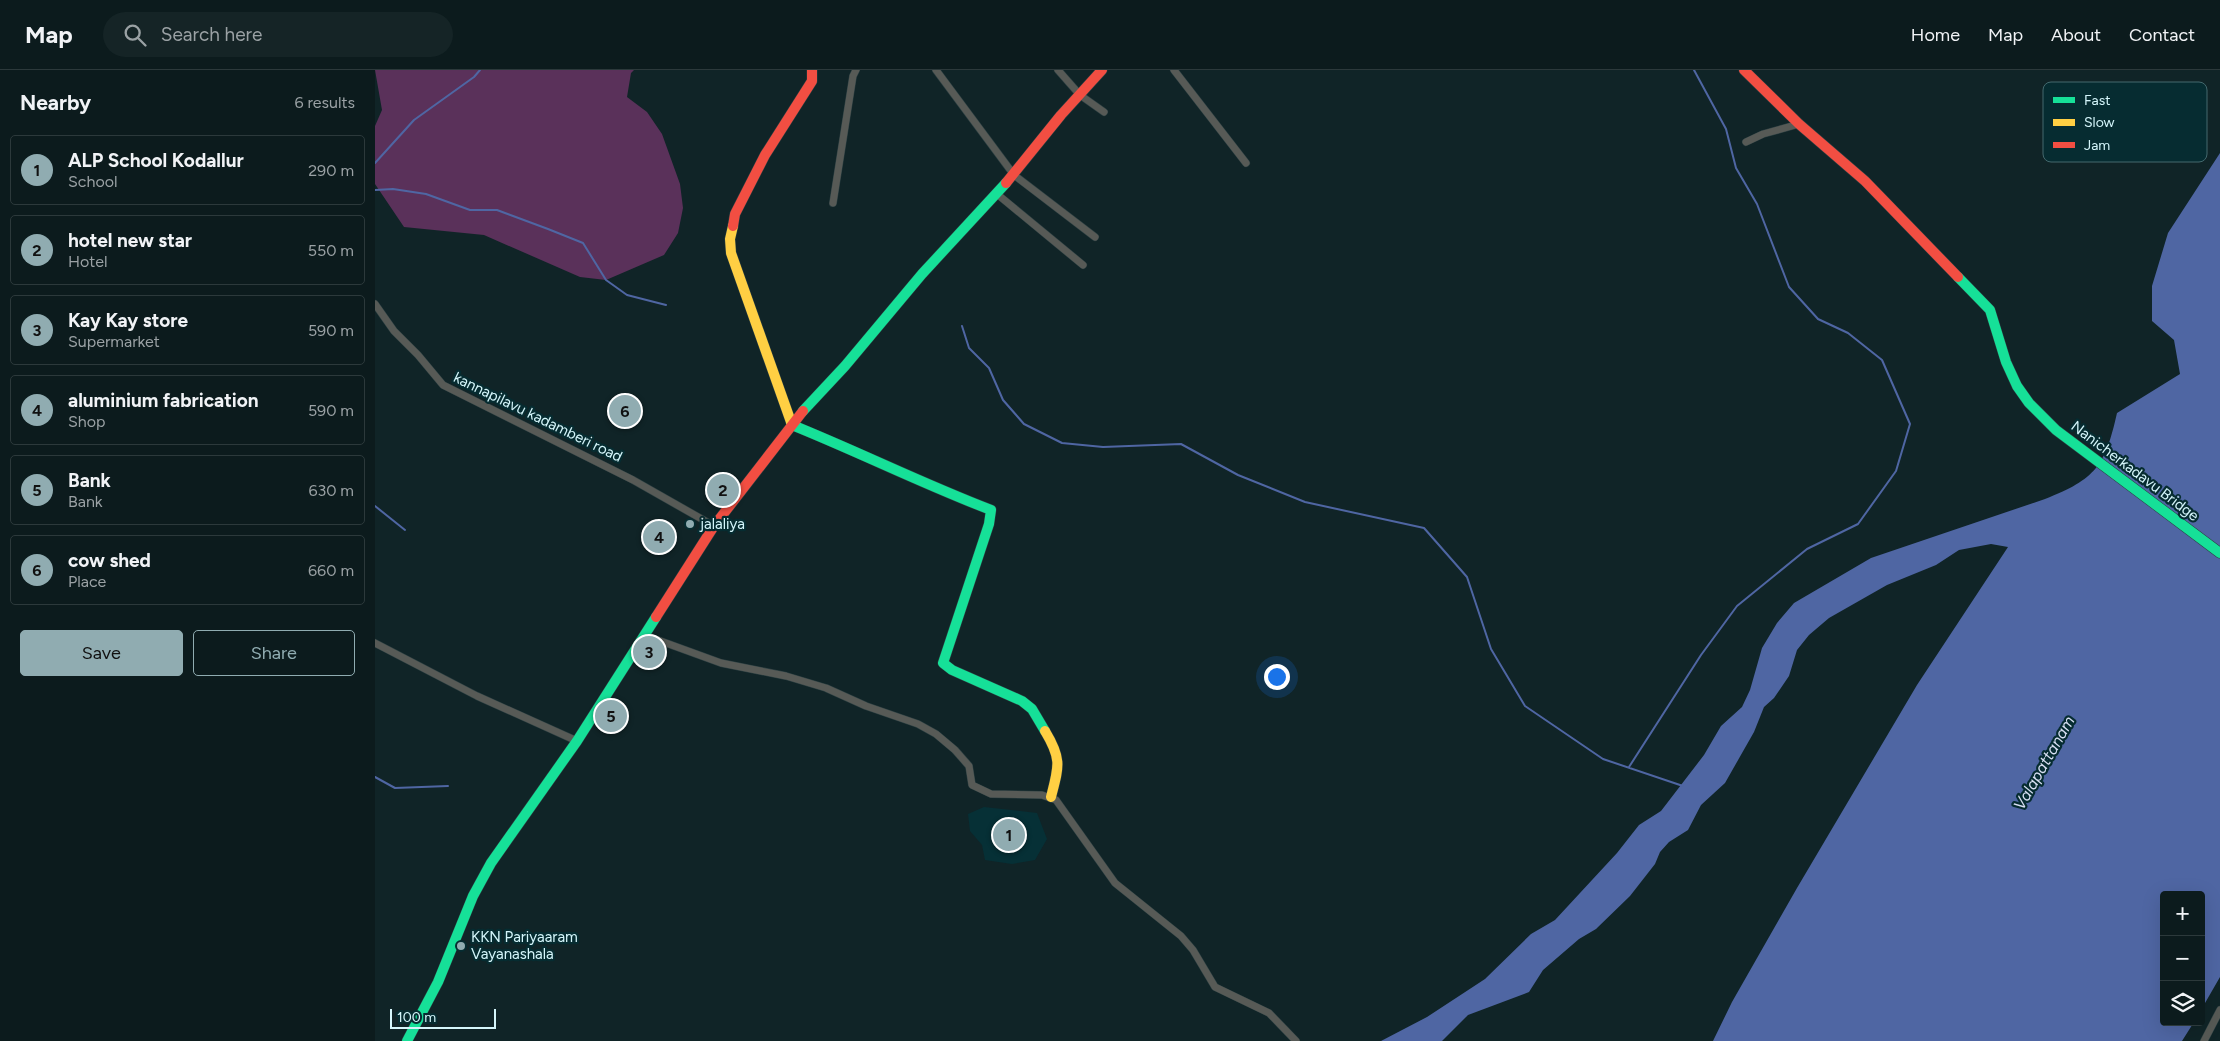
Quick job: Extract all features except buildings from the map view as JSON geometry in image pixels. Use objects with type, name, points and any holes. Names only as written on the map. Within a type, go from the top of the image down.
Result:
[{"type":"main road","points":[[812,70],[812,81],[765,156],[735,214],[730,239],[731,253],[792,425],[859,452],[886,467],[938,490],[991,510],[989,524],[965,599],[959,608],[943,663],[952,670],[1022,701],[1033,709],[1057,751],[1058,771],[1051,797]]},
{"type":"main road","points":[[407,1041],[438,982],[466,912],[491,863],[577,740],[714,526],[792,425],[922,274],[1014,175],[1061,115],[1102,70]]},
{"type":"main road","name":"Nanicherkadavu Bridge","points":[[1744,70],[1799,124],[1865,182],[1990,310],[2005,362],[2017,386],[2029,403],[2056,430],[2220,553]]},
{"type":"street","points":[[833,202],[853,76],[856,70]]},
{"type":"street","points":[[936,70],[1014,175],[1095,237]]},
{"type":"street","points":[[1058,70],[1079,95],[1104,112]]},
{"type":"street","points":[[1174,70],[1246,163]]},
{"type":"street","points":[[1746,142],[1763,134],[1799,124]]},
{"type":"street","points":[[997,194],[1083,265]]},
{"type":"street","name":"kannapilavu kadamberi road","points":[[375,304],[393,331],[418,355],[443,385],[633,480],[714,526]]},
{"type":"street","points":[[644,635],[721,663],[786,676],[826,688],[866,706],[918,724],[936,734],[955,750],[969,766],[972,785],[991,794],[1051,797],[1061,804],[1087,846],[1115,882],[1181,936],[1201,961],[1215,987],[1269,1013],[1296,1041]]},
{"type":"street","points":[[375,643],[477,696],[577,740]]},
{"type":"street","points":[[2203,1041],[2220,1010]]},
{"type":"shaded area","points":[[375,70],[634,70],[631,73],[627,97],[647,112],[662,134],[680,184],[683,208],[678,233],[664,255],[606,280],[580,277],[484,235],[404,227],[375,184],[375,126],[382,110]]},
{"type":"shaded area","points":[[984,807],[1037,813],[1047,839],[1035,860],[1012,864],[985,860],[982,845],[970,831],[968,814]]},
{"type":"water","name":"Valapattanam","points":[[2220,153],[2220,977],[2205,1003],[2205,891],[2160,891],[2160,1026],[2191,1026],[2182,1041],[1713,1041],[1732,1002],[1797,888],[1917,685],[2008,547],[1991,544],[1959,550],[1936,565],[1887,585],[1829,618],[1809,635],[1797,650],[1789,676],[1774,698],[1764,707],[1754,732],[1725,783],[1701,805],[1688,830],[1669,842],[1660,852],[1655,864],[1630,896],[1596,929],[1579,939],[1543,970],[1529,992],[1468,1015],[1442,1041],[1381,1041],[1427,1017],[1485,979],[1531,934],[1555,920],[1617,853],[1639,825],[1661,811],[1704,755],[1721,726],[1742,707],[1750,690],[1762,648],[1777,623],[1794,603],[1871,558],[2045,499],[2076,485],[2096,468],[2108,446],[2117,413],[2180,374],[2174,340],[2152,321],[2152,286],[2168,233]]},
{"type":"waterway","points":[[375,163],[414,120],[474,77],[480,70]]},
{"type":"waterway","points":[[1629,767],[1701,655],[1737,606],[1807,549],[1858,524],[1896,471],[1910,424],[1882,360],[1848,333],[1818,319],[1789,287],[1757,204],[1736,168],[1726,129],[1694,70]]},
{"type":"waterway","points":[[375,190],[393,189],[426,194],[470,210],[497,210],[548,229],[583,243],[606,280],[627,295],[666,305]]},
{"type":"waterway","points":[[962,326],[969,348],[989,368],[1003,400],[1024,424],[1062,443],[1103,447],[1181,444],[1238,475],[1305,502],[1424,528],[1467,577],[1491,649],[1525,706],[1603,759],[1683,786]]},
{"type":"waterway","points":[[375,506],[405,530]]},
{"type":"waterway","points":[[375,777],[395,788],[448,786]]},
{"type":"traffic: fast","points":[[803,411],[845,366],[922,274],[1006,183]]},
{"type":"traffic: fast","points":[[1958,277],[1990,310],[2006,362],[2017,386],[2029,403],[2056,430],[2220,553]]},
{"type":"traffic: fast","points":[[791,422],[792,425],[991,510],[989,524],[943,663],[952,670],[1022,701],[1032,709],[1045,731]]},
{"type":"traffic: fast","points":[[407,1041],[438,982],[473,896],[491,863],[577,741],[656,617]]},
{"type":"traffic: slow","points":[[733,226],[730,239],[731,253],[791,422]]},
{"type":"traffic: slow","points":[[1045,731],[1054,749],[1057,763],[1056,778],[1051,797]]},
{"type":"traffic: jam","points":[[733,226],[735,214],[765,155],[812,81],[812,70]]},
{"type":"traffic: jam","points":[[1006,183],[1061,115],[1102,70]]},
{"type":"traffic: jam","points":[[1744,70],[1799,124],[1865,181],[1958,277]]},
{"type":"traffic: jam","points":[[656,617],[714,526],[803,411]]},
{"type":"place","name":"cow shed","points":[[625,411]]},
{"type":"place","name":"hotel new star","points":[[723,490]]},
{"type":"place","name":"jalaliya","points":[[690,524]]},
{"type":"place","name":"aluminium fabrication","points":[[659,537]]},
{"type":"place","name":"Kay Kay store","points":[[649,652]]},
{"type":"place","name":"Bank","points":[[611,716]]},
{"type":"place","name":"ALP School Kodallur","points":[[1009,835]]},
{"type":"place","name":"KKN Pariyaaram Vayanashala","points":[[461,946]]}]
